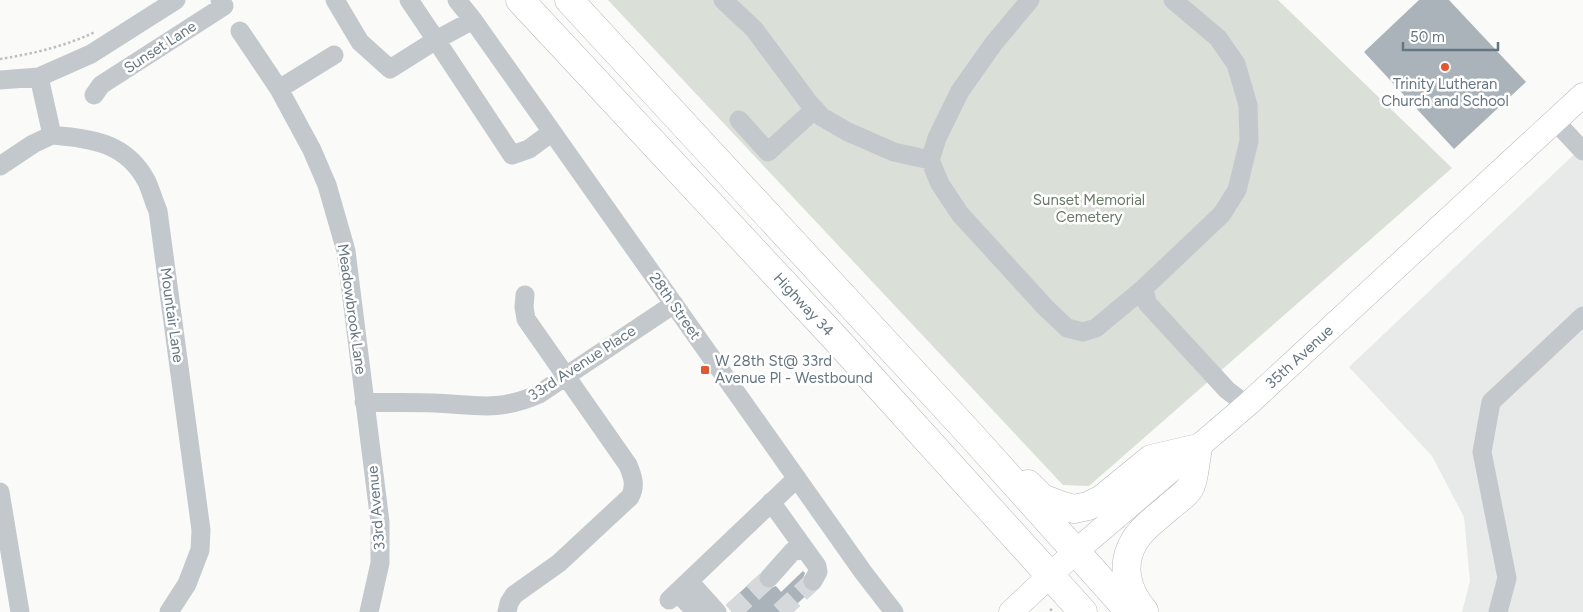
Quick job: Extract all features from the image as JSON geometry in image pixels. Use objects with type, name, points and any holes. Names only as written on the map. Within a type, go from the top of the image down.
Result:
[{"type":"highway","name":"Highway 34","points":[[520,0],[829,331],[1083,612]]},
{"type":"highway","points":[[570,0],[971,435],[1130,612]]},
{"type":"highway","points":[[971,435],[993,447],[1042,498],[1074,509],[1088,506],[1102,499],[1151,459],[1198,448],[1190,488],[1136,538],[1128,553],[1127,580],[1130,591],[1144,612]]},
{"type":"main road","name":"35th Avenue","points":[[1011,612],[1076,552],[1247,405],[1583,95]]},
{"type":"street","points":[[0,80],[40,77],[91,54],[176,0]]},
{"type":"street","name":"Sunset Lane","points":[[94,95],[101,84],[224,6],[220,0]]},
{"type":"street","points":[[335,0],[360,42],[390,69],[436,40],[473,20]]},
{"type":"street","points":[[409,0],[512,155],[529,148],[552,132]]},
{"type":"street","name":"28th Street","points":[[457,0],[894,612]]},
{"type":"street","points":[[723,0],[754,29],[822,116],[848,132],[894,152],[930,160]]},
{"type":"street","points":[[1030,0],[994,43],[960,91],[937,138],[930,160],[940,184],[960,214],[1045,307],[1067,328],[1083,332],[1096,328],[1144,288],[1222,214],[1237,190],[1249,142],[1248,105],[1236,64],[1218,38],[1173,0]]},
{"type":"street","name":"Meadowbrook Lane","points":[[240,31],[279,89],[312,150],[327,185],[346,251],[364,402]]},
{"type":"street","points":[[279,89],[334,54]]},
{"type":"street","points":[[0,166],[33,144],[52,135],[40,77]]},
{"type":"street","points":[[739,120],[768,152],[815,109]]},
{"type":"street","points":[[1555,121],[1583,151]]},
{"type":"street","name":"Mountair Lane","points":[[52,135],[84,138],[116,148],[136,165],[147,183],[158,211],[201,530],[200,550],[187,584],[169,612]]},
{"type":"street","points":[[1144,288],[1147,303],[1227,390],[1247,405]]},
{"type":"street","points":[[508,611],[514,595],[559,563],[630,497],[634,490],[632,475],[628,466],[526,319],[524,307],[525,294]]},
{"type":"street","name":"33rd Avenue Place","points":[[364,402],[434,403],[488,407],[506,406],[522,401],[539,394],[674,304]]},
{"type":"street","points":[[1498,612],[1507,578],[1482,452],[1491,402],[1583,316]]},
{"type":"street","name":"33rd Avenue","points":[[364,402],[380,522],[380,563],[369,612]]},
{"type":"street","points":[[678,591],[797,478]]},
{"type":"street","points":[[0,492],[2,521],[20,612]]},
{"type":"street","points":[[771,502],[817,566],[818,572],[812,581]]},
{"type":"street","points":[[769,578],[792,551],[805,550]]},
{"type":"street","points":[[678,591],[696,612]]},
{"type":"street","points":[[678,591],[717,612]]},
{"type":"path","points":[[0,59],[77,41],[103,28]]},
{"type":"path","points":[[1050,609],[1054,612]]},
{"type":"shaded area","points":[[1583,146],[1583,612],[1462,612],[1470,581],[1464,517],[1432,456],[1349,367]]},
{"type":"green space","name":"Sunset Memorial Cemetery","points":[[608,0],[1278,0],[1452,168],[1089,486],[1063,485]]},
{"type":"building","name":"Trinity Lutheran Church and School","points":[[1419,0],[1449,0],[1526,82],[1454,149],[1364,52]]},
{"type":"building","points":[[803,571],[805,573],[802,581],[803,586],[810,592],[788,612],[732,612],[726,605],[758,576],[762,587],[767,589],[776,586],[781,592]]},
{"type":"tunnel","points":[[732,612],[769,578]]},
{"type":"tunnel","points":[[780,612],[813,581]]},
{"type":"place","name":"Trinity Lutheran Church and School","points":[[1445,67]]},
{"type":"place","name":"W 28th St@ 33rd Avenue Pl - Westbound","points":[[705,370]]}]
